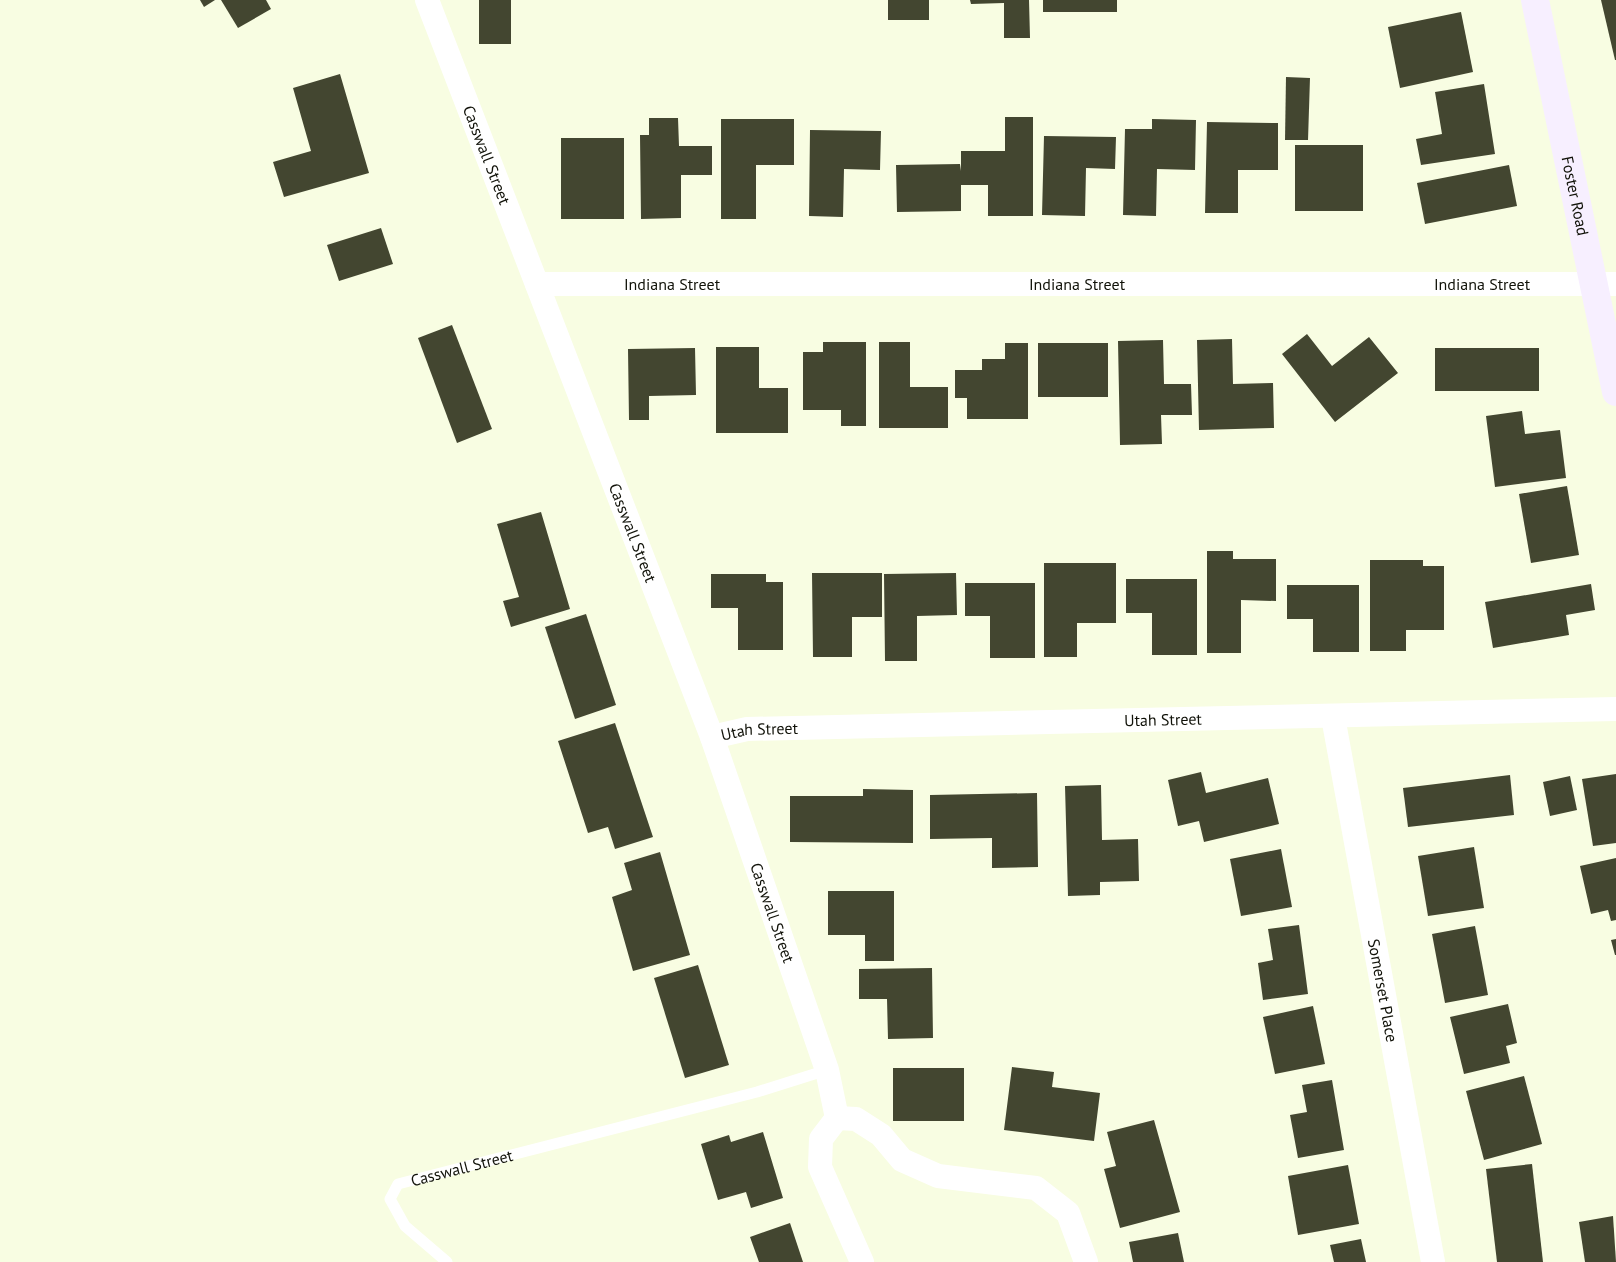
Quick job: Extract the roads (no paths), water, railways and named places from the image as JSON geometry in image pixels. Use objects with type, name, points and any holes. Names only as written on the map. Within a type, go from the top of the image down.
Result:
[{"type":"street","name":"Casswall Street","points":[[427,0],[712,737],[827,1070],[837,1118]]},
{"type":"street","name":"Foster Road","points":[[1535,0],[1605,283],[1616,392]]},
{"type":"street","name":"Indiana Street","points":[[537,284],[1605,283]]},
{"type":"street","name":"Utah Street","points":[[712,737],[747,729],[1616,709]]},
{"type":"street","name":"Somerset Place","points":[[1333,717],[1433,1262]]},
{"type":"street","points":[[862,1262],[820,1167],[821,1139],[837,1118],[856,1119],[881,1135],[902,1160],[938,1176],[1036,1188],[1068,1213],[1086,1262]]},
{"type":"lane","name":"Casswall Street","points":[[447,1262],[405,1226],[390,1199],[398,1184],[757,1092],[827,1070]]}]
